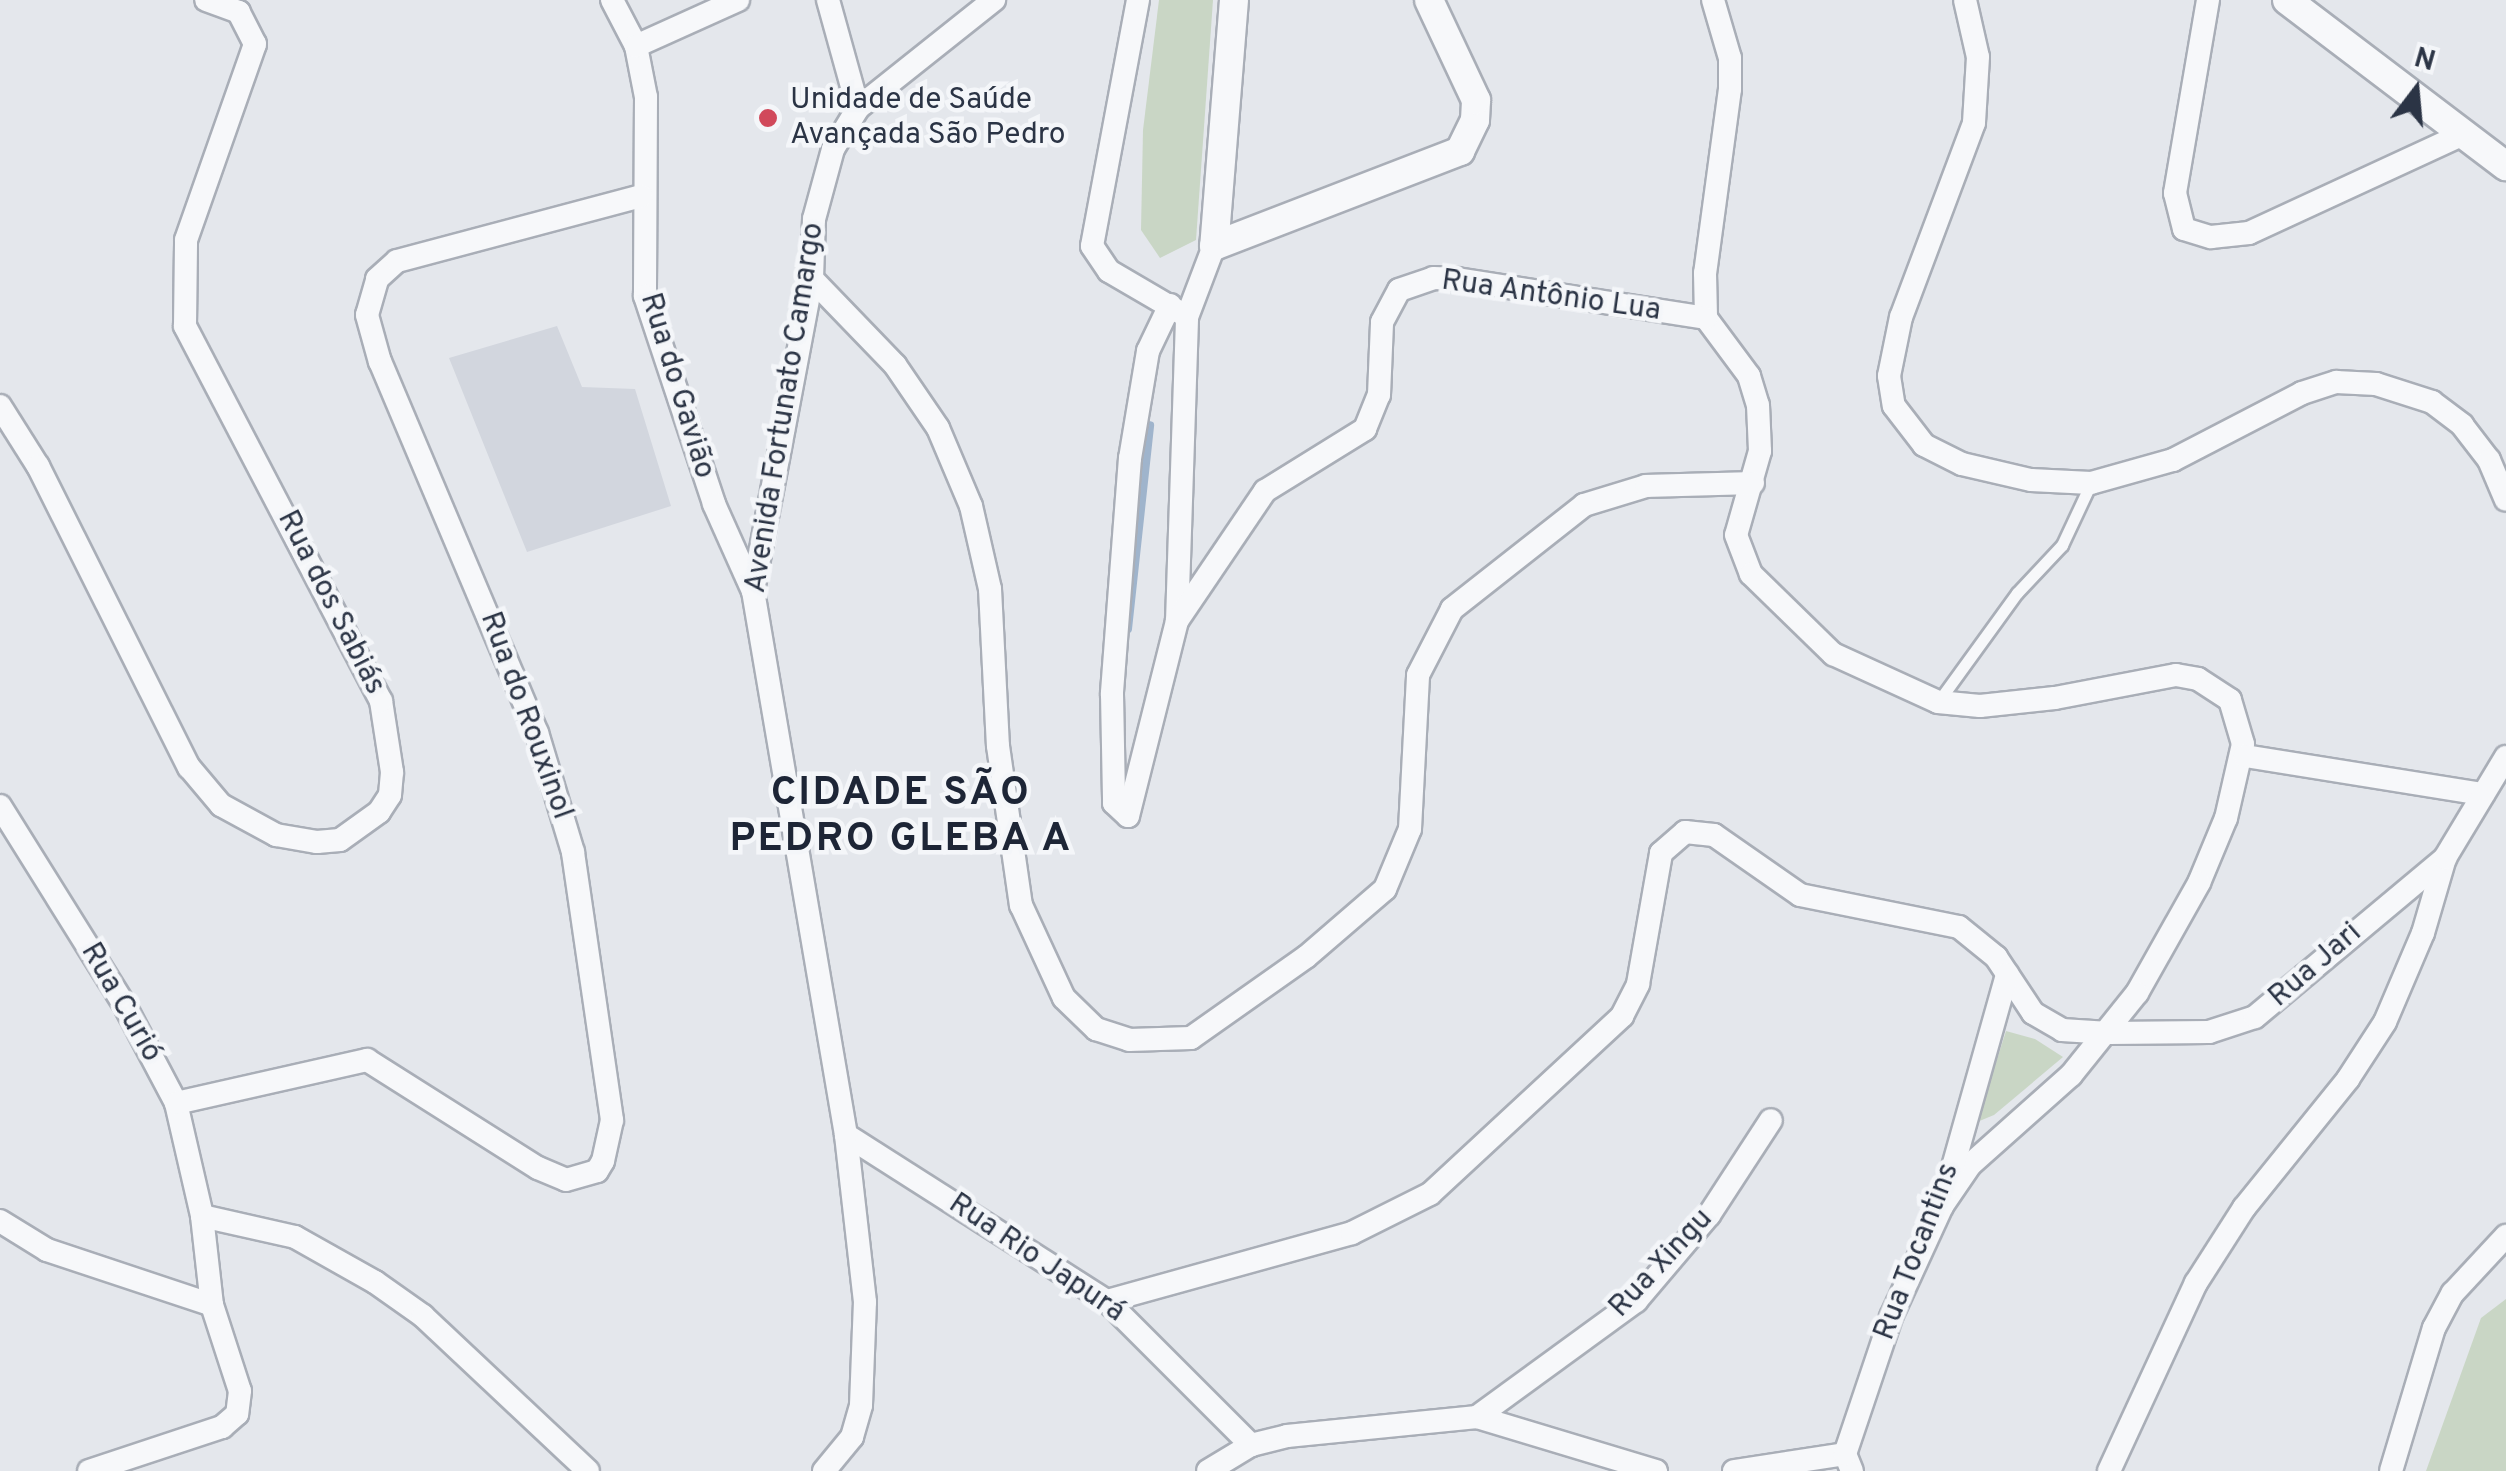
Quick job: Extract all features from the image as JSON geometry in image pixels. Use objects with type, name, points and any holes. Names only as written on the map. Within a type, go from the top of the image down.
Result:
[{"type":"street","name":"Rua dos Sabiás","points":[[0,406],[38,466],[189,767],[220,805],[276,835],[317,842],[340,840],[378,812],[390,795],[392,772],[381,701],[184,326],[186,240],[256,44],[238,12],[206,0]]},
{"type":"street","name":"Rua do Gavião","points":[[612,0],[636,46],[646,97],[642,266],[653,329],[714,504],[752,591]]},
{"type":"street","points":[[636,46],[738,0]]},
{"type":"street","points":[[828,0],[858,108]]},
{"type":"street","name":"Avenida Fortunato Camargo","points":[[824,1471],[852,1437],[867,1368],[846,1135],[752,591],[812,279],[823,178],[845,123],[858,108],[994,0]]},
{"type":"street","points":[[1138,0],[1090,232],[1098,262],[1178,311]]},
{"type":"street","points":[[1178,311],[1177,620],[1128,816],[1120,815],[1112,782],[1112,694],[1138,389],[1178,311],[1214,246],[1234,0]]},
{"type":"street","points":[[1214,246],[1460,151],[1475,120],[1476,100],[1428,0]]},
{"type":"street","points":[[1713,0],[1730,58],[1706,318],[1749,376],[1758,405],[1753,483],[1736,536],[1751,574],[1771,599],[1834,654],[1938,702],[1980,706],[2151,677],[2198,678],[2230,700],[2245,756],[2199,883],[2110,1033],[1991,1143],[1942,1206]]},
{"type":"street","points":[[1965,0],[1978,57],[1974,122],[1901,318],[1890,376],[1894,406],[1924,445],[1962,464],[2031,480],[2092,483],[2173,460],[2302,392],[2349,383],[2432,402],[2490,460],[2506,500]]},
{"type":"street","points":[[2208,0],[2176,193],[2184,229],[2212,237],[2249,233],[2465,133]]},
{"type":"street","points":[[2287,0],[2506,166]]},
{"type":"street","name":"Rua do Rouxinol","points":[[176,1103],[367,1060],[469,1128],[566,1180],[597,1170],[603,1160],[612,1120],[573,852],[537,733],[380,362],[367,315],[377,279],[397,261],[642,196]]},
{"type":"street","name":"Rua Antônio Lua","points":[[1177,620],[1265,491],[1366,428],[1379,395],[1382,322],[1399,290],[1433,278],[1456,279],[1706,318]]},
{"type":"street","points":[[812,279],[896,365],[938,428],[971,506],[990,589],[998,746],[1021,905],[1064,998],[1096,1029],[1129,1040],[1191,1038],[1306,957],[1385,888],[1410,829],[1418,675],[1452,609],[1584,505],[1646,486],[1753,483]]},
{"type":"street","points":[[2245,756],[2484,794]]},
{"type":"street","points":[[2109,1471],[2196,1284],[2244,1208],[2348,1079],[2385,1022],[2423,933],[2445,858],[2506,757]]},
{"type":"street","name":"Rua Curió","points":[[0,806],[126,1008],[176,1103],[202,1216],[212,1305],[233,1360],[237,1414],[206,1433],[90,1471]]},
{"type":"street","name":"Rua Jari","points":[[1107,1300],[1366,1228],[1430,1194],[1622,1016],[1638,984],[1660,854],[1685,832],[1714,835],[1800,896],[1959,926],[1977,937],[2046,1021],[2062,1030],[2110,1033],[2209,1032],[2254,1017],[2445,858]]},
{"type":"street","name":"Rua Tocantins","points":[[1849,1463],[1891,1317],[1942,1206],[2007,974]]},
{"type":"street","name":"Rua Xingu","points":[[1478,1417],[1636,1301],[1709,1216],[1770,1120]]},
{"type":"street","name":"Rua Rio Japurá","points":[[846,1135],[1107,1300],[1251,1445]]},
{"type":"street","points":[[202,1216],[295,1238],[375,1282],[423,1316],[588,1471]]},
{"type":"street","points":[[0,1221],[47,1250],[212,1305]]},
{"type":"street","points":[[2391,1471],[2434,1328],[2453,1293],[2506,1236]]},
{"type":"street","points":[[1208,1471],[1251,1445],[1326,1429],[1478,1417],[1656,1471]]},
{"type":"street","points":[[1734,1471],[1849,1463]]},
{"type":"lane","points":[[1938,702],[2017,593],[2062,545],[2092,483]]},
{"type":"shaded area","points":[[557,326],[582,387],[635,389],[671,506],[527,552],[449,358]]},
{"type":"green space","points":[[1159,0],[1213,0],[1196,240],[1160,258],[1141,230],[1143,130]]},
{"type":"green space","points":[[2006,1031],[2035,1039],[2063,1057],[1994,1115],[1977,1122]]},
{"type":"green space","points":[[2506,1299],[2506,1471],[2426,1471],[2481,1318]]},
{"type":"waterway","points":[[1128,629],[1150,425]]},
{"type":"place","name":"Unidade de Saúde Avançada São Pedro","points":[[768,118]]},
{"type":"district","name":"CIDADE SÃO PEDRO GLEBA A","points":[[901,817]]}]
